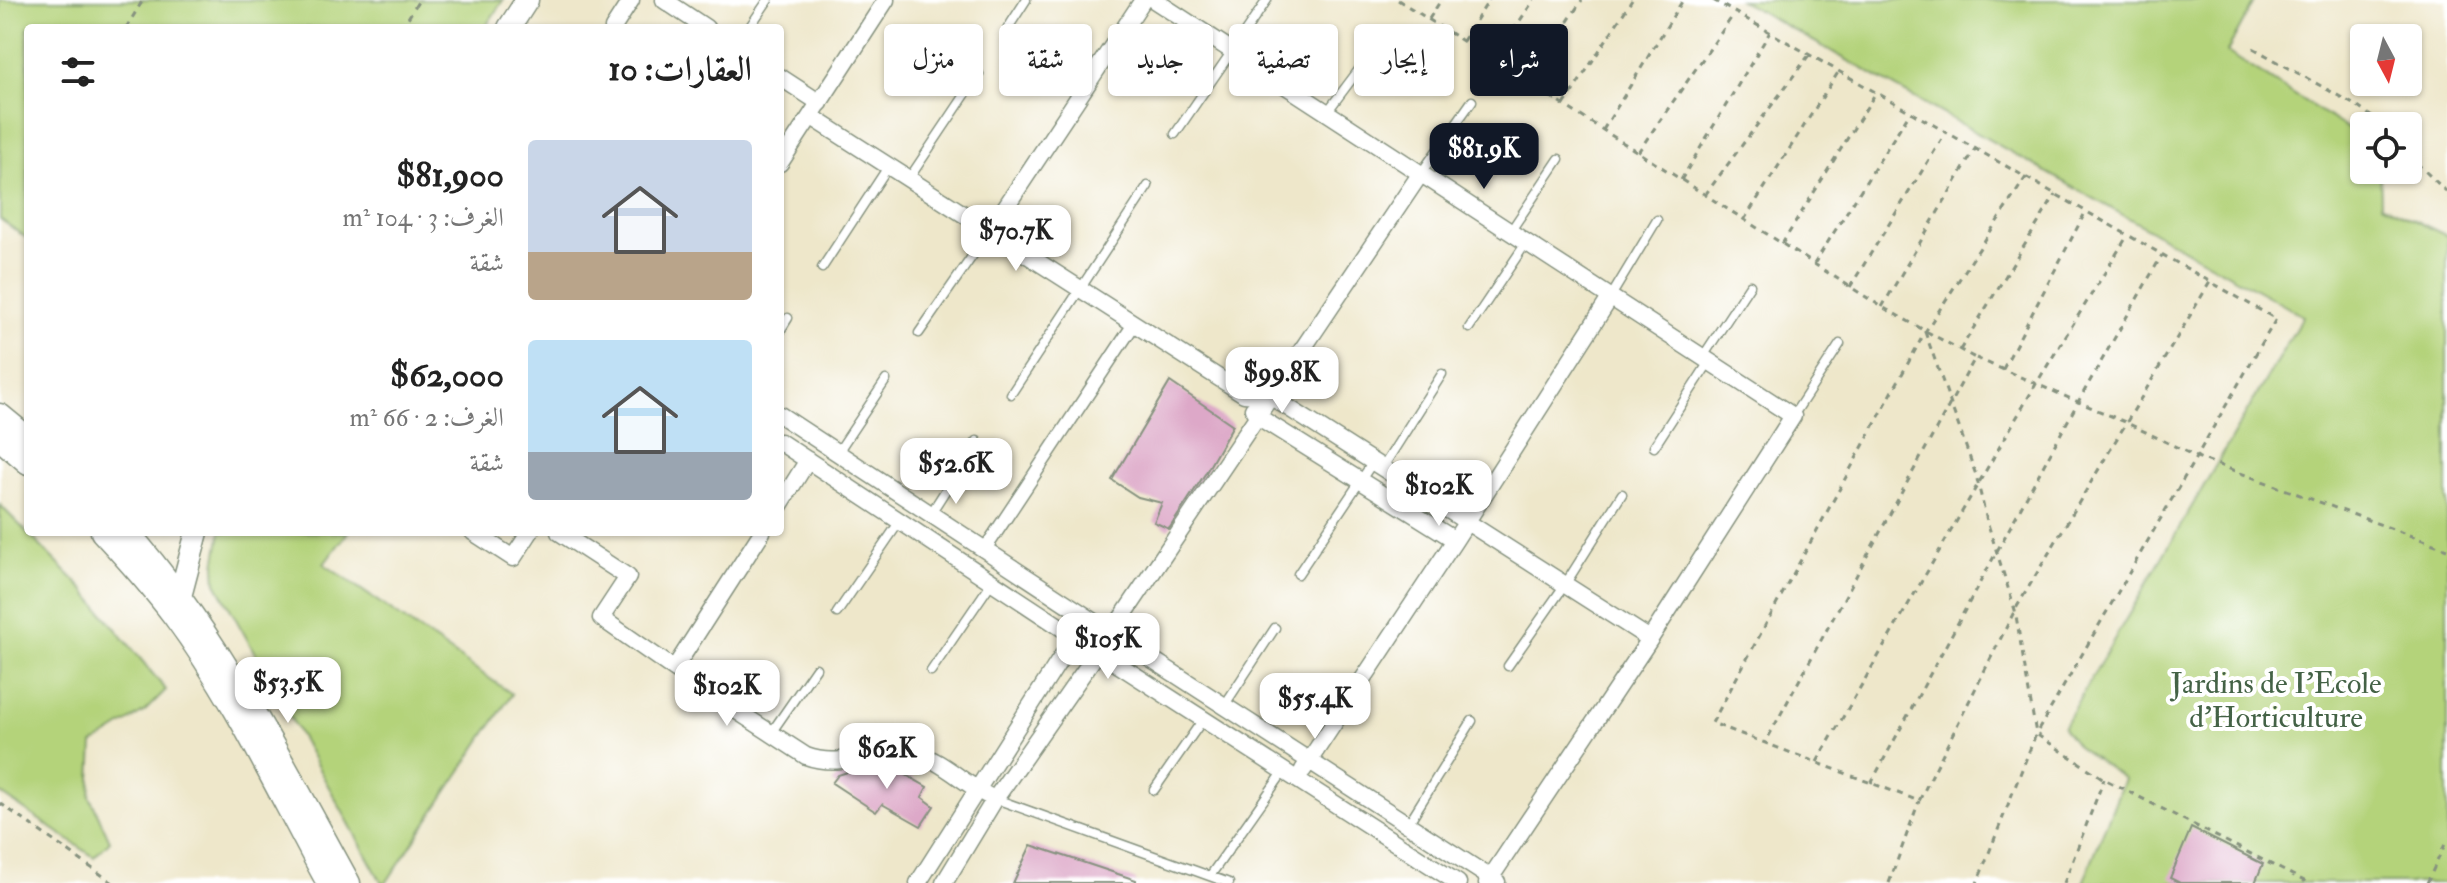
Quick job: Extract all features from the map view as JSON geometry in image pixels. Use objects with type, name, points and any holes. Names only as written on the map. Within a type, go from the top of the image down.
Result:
[{"type":"main road","points":[[512,24],[527,0]]},
{"type":"main road","points":[[0,415],[24,435]]},
{"type":"main road","points":[[0,439],[24,460]]},
{"type":"main road","points":[[106,536],[174,617],[204,662],[266,767],[328,883]]},
{"type":"main road","points":[[131,536],[180,595],[240,685],[349,883]]},
{"type":"main road","points":[[174,617],[196,536]]},
{"type":"street","points":[[616,24],[631,0]]},
{"type":"street","points":[[664,0],[700,24]]},
{"type":"street","points":[[784,157],[886,0]]},
{"type":"street","points":[[989,232],[1143,0]]},
{"type":"street","points":[[1154,0],[1229,51]]},
{"type":"street","points":[[784,81],[888,167],[1244,394],[1257,416],[1455,540]]},
{"type":"street","points":[[784,418],[1492,881],[1793,416],[1300,96]]},
{"type":"street","points":[[944,883],[995,799],[1125,613],[1421,173]]},
{"type":"street","points":[[1291,774],[1309,761],[1610,298]]},
{"type":"street","points":[[973,568],[1134,324]]},
{"type":"street","points":[[1244,394],[1270,396],[1650,639]]},
{"type":"street","points":[[784,445],[1458,883]]},
{"type":"street","points":[[784,499],[808,460]]},
{"type":"street","points":[[479,536],[513,558],[527,536]]},
{"type":"street","points":[[565,536],[628,577],[601,618],[806,756],[821,762],[835,762],[883,753],[918,754],[995,799]]},
{"type":"street","points":[[674,669],[759,536]]},
{"type":"street","points":[[918,883],[1087,617]]},
{"type":"lane","points":[[752,24],[768,0]]},
{"type":"lane","points":[[1011,24],[1026,0]]},
{"type":"lane","points":[[1250,24],[1267,0]]},
{"type":"lane","points":[[1175,134],[1229,55]]},
{"type":"lane","points":[[1326,113],[1354,76]]},
{"type":"lane","points":[[908,180],[964,96]]},
{"type":"lane","points":[[1421,173],[1472,101]]},
{"type":"lane","points":[[1510,232],[1559,159]]},
{"type":"lane","points":[[822,268],[888,167]]},
{"type":"lane","points":[[1011,394],[1148,186]]},
{"type":"lane","points":[[1610,298],[1657,220]]},
{"type":"lane","points":[[919,333],[989,232]]},
{"type":"lane","points":[[1469,328],[1526,243]]},
{"type":"lane","points":[[1654,447],[1750,285]]},
{"type":"lane","points":[[784,324],[788,318]]},
{"type":"lane","points":[[1793,416],[1840,344]]},
{"type":"lane","points":[[1298,574],[1359,482],[1378,464],[1442,374]]},
{"type":"lane","points":[[838,453],[886,380]]},
{"type":"lane","points":[[931,513],[977,441]]},
{"type":"lane","points":[[1508,666],[1566,583],[1622,494]]},
{"type":"lane","points":[[837,613],[900,521]]},
{"type":"lane","points":[[931,671],[992,581]]},
{"type":"lane","points":[[1224,706],[1275,628]]},
{"type":"lane","points":[[771,733],[816,668]]},
{"type":"lane","points":[[1154,790],[1204,718]]},
{"type":"lane","points":[[1407,824],[1472,721]]},
{"type":"lane","points":[[1210,876],[1291,774]]},
{"type":"lane","points":[[995,799],[1229,883]]},
{"type":"path","points":[[128,24],[143,0]]},
{"type":"path","points":[[404,24],[419,0]]},
{"type":"path","points":[[1398,0],[1470,45]]},
{"type":"path","points":[[1429,19],[1441,0]]},
{"type":"path","points":[[1463,41],[1489,0]]},
{"type":"path","points":[[1518,24],[1534,0]]},
{"type":"path","points":[[1566,24],[1582,0]]},
{"type":"path","points":[[1564,105],[1632,0]]},
{"type":"path","points":[[1603,130],[1683,0]]},
{"type":"path","points":[[1713,0],[2276,319],[2036,734],[1977,883]]},
{"type":"path","points":[[1638,152],[1735,13]]},
{"type":"path","points":[[1681,180],[1770,32]]},
{"type":"path","points":[[2253,48],[2365,112]]},
{"type":"path","points":[[1705,195],[1809,55]]},
{"type":"path","points":[[1744,220],[1839,71]]},
{"type":"path","points":[[1782,244],[1876,92]]},
{"type":"path","points":[[1550,96],[1882,307],[1975,358],[2125,422],[2197,457],[2447,549]]},
{"type":"path","points":[[1814,264],[1910,112]]},
{"type":"path","points":[[1850,287],[1946,132]]},
{"type":"path","points":[[1882,307],[1975,149]]},
{"type":"path","points":[[2422,168],[2447,192]]},
{"type":"path","points":[[1919,801],[1712,723],[1925,332],[2026,177]]},
{"type":"path","points":[[1960,350],[2056,194]]},
{"type":"path","points":[[2003,369],[2086,211]]},
{"type":"path","points":[[1817,762],[2036,384],[2128,235]]},
{"type":"path","points":[[1871,783],[2078,402],[2162,255]]},
{"type":"path","points":[[1889,883],[1919,801],[2015,610],[2210,282]]},
{"type":"path","points":[[1925,332],[1978,484],[2015,610],[2036,734],[2104,779],[2308,883]]},
{"type":"path","points":[[1765,743],[1975,358]]},
{"type":"path","points":[[2064,883],[2104,779]]},
{"type":"path","points":[[0,803],[113,883]]},
{"type":"path","points":[[2427,883],[2447,840]]},
{"type":"green space","points":[[0,0],[503,0],[488,24],[24,24],[24,236],[0,219]]},
{"type":"green space","name":"Jardins de I'Ecole d'Horticulture","points":[[1740,0],[2255,0],[2227,52],[2350,130],[2350,184],[2380,184],[2381,204],[2447,236],[2447,883],[2083,883],[2124,779],[2077,746],[2063,727],[2303,316]]},
{"type":"green space","points":[[0,505],[24,529],[24,536],[31,536],[85,591],[166,690],[145,711],[93,744],[90,797],[110,841],[94,857],[0,793]]},
{"type":"green space","points":[[220,536],[345,536],[324,564],[512,694],[386,883],[382,883],[216,583],[215,565]]},
{"type":"building","points":[[1170,382],[1233,425],[1169,529],[1154,522],[1162,503],[1138,497],[1112,480]]},
{"type":"building","points":[[895,763],[896,769],[927,787],[922,797],[934,806],[921,826],[882,804],[876,812],[832,783],[838,775],[860,768]]},
{"type":"building","points":[[2191,828],[2263,864],[2255,883],[2180,883],[2170,878]]},
{"type":"building","points":[[1031,845],[1136,880],[1136,883],[1013,883]]}]
